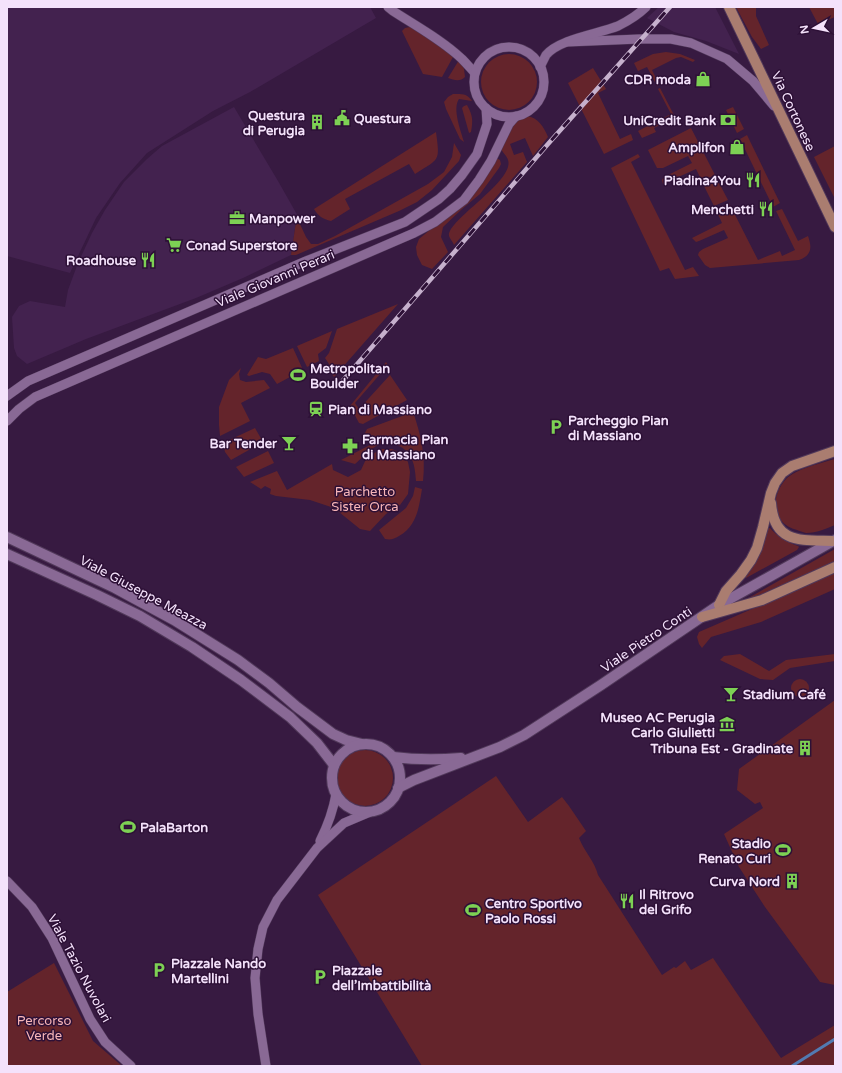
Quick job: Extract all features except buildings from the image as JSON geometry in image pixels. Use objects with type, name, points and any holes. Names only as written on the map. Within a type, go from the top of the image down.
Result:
[{"type":"main road","name":"Via Cortonese","points":[[729,7],[835,227]]},
{"type":"main road","points":[[719,605],[726,591],[741,574],[757,548],[771,493],[775,483],[782,473],[792,466],[835,451]]},
{"type":"main road","points":[[771,493],[772,514],[777,525],[784,533],[791,537],[803,540],[834,541]]},
{"type":"main road","points":[[702,617],[762,600],[835,567]]},
{"type":"street","points":[[388,7],[454,52],[475,73]]},
{"type":"street","points":[[540,67],[546,55],[555,48],[567,42],[630,20],[646,7]]},
{"type":"street","points":[[567,42],[671,39],[691,43],[727,59],[753,81],[782,115]]},
{"type":"street","points":[[505,47],[520,48],[532,55],[540,67],[544,80],[542,94],[529,110],[516,116],[495,114],[486,108],[476,93],[474,83],[475,73],[481,60],[492,51],[505,47]]},
{"type":"street","name":"Viale Giovanni Perari","points":[[7,396],[28,381],[306,261],[405,222],[439,199],[450,189],[477,154],[487,124],[486,108]]},
{"type":"street","name":"Viale Giovanni Perari","points":[[7,421],[19,409],[35,397],[414,233],[435,222],[464,200],[491,161],[509,124],[516,116]]},
{"type":"street","name":"Viale Giuseppe Meazza","points":[[7,537],[115,588],[174,620],[238,660],[333,734],[346,740],[362,744]]},
{"type":"street","name":"Viale Pietro Conti","points":[[398,788],[414,780],[513,741],[524,735],[719,605],[834,541]]},
{"type":"street","name":"Viale Giuseppe Meazza","points":[[7,554],[140,616],[192,647],[241,680],[290,717],[317,744],[334,765]]},
{"type":"street","points":[[362,744],[345,750],[338,757],[334,765],[332,785],[342,802],[350,808],[360,812],[370,812]]},
{"type":"street","name":"Viale Pietro Conti","points":[[362,744],[374,745],[384,749],[393,757],[409,760],[471,758]]},
{"type":"street","points":[[266,1066],[254,978],[263,927],[277,900],[317,848],[344,823],[379,809],[388,804],[394,797],[400,778],[398,767],[393,757]]},
{"type":"street","points":[[317,848],[329,824],[334,808],[336,794]]},
{"type":"street","name":"Viale Tazio Nuvolari","points":[[7,881],[32,907],[52,938],[90,1019],[105,1042],[131,1066]]},
{"type":"shaded area","points":[[7,7],[370,7],[376,18],[250,92],[213,111],[147,153],[120,183],[96,218],[70,273],[7,256]]},
{"type":"shaded area","points":[[659,7],[715,7],[739,54],[706,41],[674,32],[647,18]]},
{"type":"shaded area","points":[[234,107],[299,218],[296,222],[291,255],[196,298],[86,339],[27,364],[17,356],[14,348],[12,317],[19,306],[30,301],[65,307],[68,290],[78,263],[92,233],[105,210],[124,182],[162,146]]},
{"type":"green space","points":[[736,7],[756,7],[756,16],[769,45],[761,49],[752,37]]},
{"type":"green space","points":[[809,7],[835,7],[835,17],[818,24]]},
{"type":"green space","points":[[410,27],[443,47],[453,57],[442,77],[423,74],[402,31],[405,28]]},
{"type":"green space","points":[[666,52],[680,54],[695,60],[693,62],[681,57],[676,58],[652,70],[659,84],[657,86],[647,67],[638,71],[634,63],[653,54]]},
{"type":"green space","points":[[509,54],[524,59],[532,67],[537,82],[532,97],[524,105],[509,110],[494,105],[486,97],[481,82],[486,67],[494,59]]},
{"type":"green space","points":[[459,60],[464,69],[465,77],[459,80],[448,78]]},
{"type":"green space","points":[[593,68],[606,89],[598,93],[620,139],[631,134],[633,140],[604,154],[568,83]]},
{"type":"green space","points":[[660,88],[675,117],[654,128],[656,132],[642,138],[638,131],[671,114],[658,89]]},
{"type":"green space","points":[[453,94],[466,95],[472,101],[459,99],[456,108],[464,142],[460,139],[444,102]]},
{"type":"green space","points":[[467,105],[472,118],[471,132],[469,133],[462,108]]},
{"type":"green space","points":[[733,107],[744,129],[737,133],[726,110]]},
{"type":"green space","points":[[526,116],[537,120],[545,130],[548,137],[533,156],[525,138],[510,144],[514,155],[523,152],[527,162],[454,245],[449,236],[451,229],[458,220],[492,189],[507,169],[508,160],[501,149],[511,125]]},
{"type":"green space","points":[[691,128],[715,175],[702,181],[696,169],[663,184],[662,180],[664,177],[692,163],[688,156],[663,168],[657,168],[648,150]]},
{"type":"green space","points":[[436,132],[438,154],[434,162],[415,174],[409,164],[345,199],[350,209],[331,221],[317,214],[314,209]]},
{"type":"green space","points":[[747,135],[780,203],[773,207],[740,139]]},
{"type":"green space","points":[[454,143],[461,155],[459,161],[432,190],[417,202],[296,255],[291,255],[296,222],[298,220],[311,244],[318,244],[335,236],[428,184],[444,172],[452,157]]},
{"type":"green space","points":[[835,146],[835,199],[814,157]]},
{"type":"green space","points":[[638,154],[640,157],[631,162],[685,270],[693,267],[699,276],[675,279],[669,268],[660,271],[611,168]]},
{"type":"green space","points":[[496,158],[500,160],[501,164],[480,194],[443,227],[441,237],[448,252],[432,269],[422,265],[417,255],[416,247],[419,239],[437,224]]},
{"type":"green space","points":[[717,179],[728,200],[714,206],[704,186]]},
{"type":"green space","points":[[729,203],[758,260],[780,251],[782,256],[795,250],[776,211],[782,209],[798,241],[808,236],[810,244],[809,253],[799,260],[710,268],[705,265],[698,255],[699,252],[728,238],[724,230],[696,242],[692,238],[722,223],[716,210]]},
{"type":"green space","points":[[398,304],[334,377],[329,370],[329,364],[325,358],[329,353],[337,329]]},
{"type":"green space","points":[[332,331],[326,348],[318,354],[319,361],[307,367],[297,346]]},
{"type":"green space","points":[[293,348],[303,370],[277,384],[270,374],[262,372],[249,376],[247,375],[258,357],[266,359]]},
{"type":"green space","points":[[386,362],[388,365],[355,403],[359,409],[390,375],[407,400],[363,424],[359,423],[350,406]]},
{"type":"green space","points":[[241,368],[239,374],[240,380],[246,382],[264,380],[270,388],[241,403],[250,421],[220,436],[219,407],[229,380]]},
{"type":"green space","points":[[413,412],[422,446],[424,463],[423,481],[416,481],[415,468],[409,454],[394,444],[382,443],[378,445],[355,464],[341,460],[372,444],[365,433],[367,429]]},
{"type":"green space","points":[[255,428],[263,442],[231,460],[225,452],[223,443]]},
{"type":"green space","name":"Parchetto Sister Orca","points":[[382,449],[392,449],[401,453],[408,462],[410,472],[408,494],[400,505],[386,514],[370,531],[360,529],[334,508],[310,500],[276,496],[270,494],[271,489],[265,486],[261,489],[250,482],[277,471],[287,490],[332,464],[333,470],[348,477],[361,470],[367,457]]},
{"type":"green space","points":[[268,451],[274,463],[244,477],[236,467]]},
{"type":"green space","points":[[835,459],[835,525],[810,533],[788,527],[778,516],[776,509],[777,494],[781,486],[790,475],[796,472]]},
{"type":"green space","points":[[415,487],[422,489],[416,516],[410,527],[399,536],[392,539],[385,539],[379,530],[406,508],[413,496]]},
{"type":"green space","points":[[770,528],[782,538],[799,547],[797,550],[746,578],[767,529]]},
{"type":"green space","points":[[835,549],[835,561],[749,600],[743,601]]},
{"type":"green space","points":[[835,573],[835,589],[761,622],[711,637],[702,648],[699,644],[697,637],[699,632]]},
{"type":"green space","points":[[740,654],[769,671],[786,660],[835,654],[835,661],[790,668],[773,680],[760,679],[720,660],[724,656]]},
{"type":"green space","points":[[800,679],[806,682],[809,688],[806,694],[800,697],[794,694],[791,688],[794,682]]},
{"type":"green space","name":"Stadio Renato Curi","points":[[835,700],[835,985],[820,982],[765,907],[739,867],[724,834],[763,808],[760,802],[755,804],[737,790],[739,769]]},
{"type":"green space","points":[[365,750],[376,752],[385,758],[391,767],[393,778],[391,789],[385,798],[376,804],[365,806],[354,804],[345,798],[339,789],[337,778],[339,767],[345,758],[354,752]]},
{"type":"green space","name":"Centro Sportivo Paolo Rossi","points":[[496,776],[528,822],[562,797],[586,831],[579,838],[598,875],[662,975],[674,967],[676,968],[685,961],[691,970],[713,958],[781,1058],[835,1025],[835,1066],[422,1066],[318,895]]},
{"type":"green space","name":"Percorso Verde","points":[[54,963],[93,1041],[122,1066],[7,1066],[7,992]]},
{"type":"waterway","points":[[792,1066],[835,1039]]},
{"type":"railway","points":[[339,385],[548,144],[670,7]]},
{"type":"place","name":"CDR moda","points":[[703,79]]},
{"type":"place","name":"Questura","points":[[342,118]]},
{"type":"place","name":"UniCredit Bank","points":[[728,120]]},
{"type":"place","name":"Questura di Perugia","points":[[317,122]]},
{"type":"place","name":"Amplifon","points":[[737,147]]},
{"type":"place","name":"Piadina4You","points":[[753,180]]},
{"type":"place","name":"Menchetti","points":[[766,209]]},
{"type":"place","name":"Manpower","points":[[237,218]]},
{"type":"place","name":"Conad Superstore","points":[[174,245]]},
{"type":"place","name":"Roadhouse","points":[[148,260]]},
{"type":"place","name":"Metropolitan Boulder","points":[[298,375]]},
{"type":"place","name":"Pian di Massiano","points":[[316,409]]},
{"type":"place","name":"Parcheggio Pian di Massiano","points":[[556,427]]},
{"type":"place","name":"Bar Tender","points":[[289,443]]},
{"type":"place","name":"Farmacia Pian di Massiano","points":[[350,446]]},
{"type":"place","name":"Stadium Café","points":[[731,694]]},
{"type":"place","name":"Museo AC Perugia Carlo Giulietti","points":[[727,724]]},
{"type":"place","name":"Tribuna Est - Gradinate","points":[[805,748]]},
{"type":"place","name":"PalaBarton","points":[[128,827]]},
{"type":"place","name":"Stadio Renato Curi","points":[[783,850]]},
{"type":"place","name":"Curva Nord","points":[[792,881]]},
{"type":"place","name":"Il Ritrovo del Grifo","points":[[627,901]]},
{"type":"place","name":"Centro Sportivo Paolo Rossi","points":[[473,910]]},
{"type":"place","name":"Piazzale Nando Martellini","points":[[159,970]]},
{"type":"place","name":"Piazzale dell’Imbattibilità","points":[[320,977]]}]
